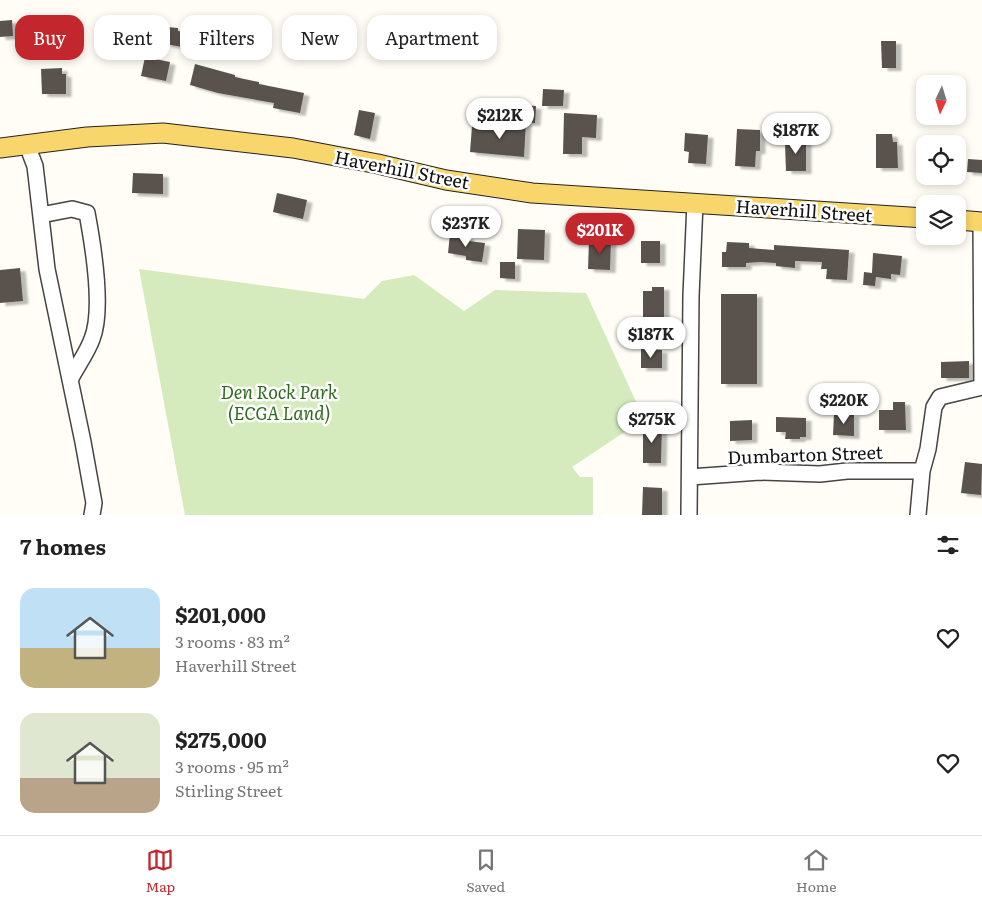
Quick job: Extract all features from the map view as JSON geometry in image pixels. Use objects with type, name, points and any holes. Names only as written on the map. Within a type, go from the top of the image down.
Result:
[{"type":"main road","name":"Haverhill Street","points":[[0,148],[104,135],[163,133],[293,148],[378,164],[446,180],[532,193],[916,217]]},
{"type":"main road","points":[[966,221],[982,222]]},
{"type":"street","points":[[27,145],[35,166],[47,269],[94,503],[92,515]]},
{"type":"street","points":[[689,515],[691,296],[695,203]]},
{"type":"street","points":[[41,215],[72,209],[87,213],[92,242],[98,305],[93,338],[70,380]]},
{"type":"street","points":[[918,515],[922,471],[928,450],[934,407],[940,397],[982,386],[982,222]]},
{"type":"street","name":"Dumbarton Street","points":[[690,477],[760,472],[820,474],[847,471],[922,471]]},
{"type":"green space","name":"Den Rock Park (ECGA Land)","points":[[139,269],[364,299],[382,281],[414,275],[464,311],[495,290],[586,293],[644,419],[572,467],[580,477],[593,477],[593,515],[185,515]]},
{"type":"building","points":[[12,20],[13,36],[0,37],[0,21]]},
{"type":"building","points":[[170,27],[178,28],[178,31],[180,31],[180,47],[170,45]]},
{"type":"building","points":[[881,41],[896,41],[896,68],[882,68]]},
{"type":"building","points":[[144,60],[170,62],[166,81],[141,76]]},
{"type":"building","points":[[195,64],[235,75],[235,77],[259,82],[259,84],[304,93],[300,113],[273,108],[274,103],[218,93],[190,85]]},
{"type":"building","points":[[62,68],[62,74],[66,74],[66,94],[42,94],[41,69]]},
{"type":"building","points":[[543,89],[564,90],[563,106],[542,106]]},
{"type":"building","points":[[521,105],[536,106],[535,123],[520,122]]},
{"type":"building","points":[[359,110],[375,113],[370,139],[354,135]]},
{"type":"building","points":[[564,113],[597,115],[596,138],[582,137],[582,154],[563,154]]},
{"type":"building","points":[[504,121],[526,122],[524,157],[470,152],[472,126],[504,128]]},
{"type":"building","points":[[737,129],[760,130],[760,151],[756,151],[755,167],[735,166]]},
{"type":"building","points":[[685,133],[708,135],[706,164],[688,163],[689,152],[684,151]]},
{"type":"building","points":[[876,134],[892,134],[893,142],[897,142],[898,168],[876,168]]},
{"type":"building","points":[[806,137],[806,171],[786,171],[785,144],[793,143],[793,138]]},
{"type":"building","points":[[968,159],[982,160],[982,173],[967,172]]},
{"type":"building","points":[[133,173],[163,174],[163,194],[132,193]]},
{"type":"building","points":[[277,193],[307,200],[303,219],[273,212]]},
{"type":"building","points":[[518,229],[545,230],[544,260],[517,259]]},
{"type":"building","points":[[450,234],[469,237],[468,241],[485,243],[482,262],[466,260],[466,256],[448,253]]},
{"type":"building","points":[[589,240],[611,240],[610,270],[588,269]]},
{"type":"building","points":[[641,241],[660,241],[660,263],[641,263]]},
{"type":"building","points":[[727,242],[749,243],[749,248],[774,250],[774,245],[849,250],[847,280],[826,279],[827,269],[821,269],[822,262],[795,261],[795,268],[776,266],[776,263],[760,262],[746,263],[746,267],[722,267],[722,252],[726,252]]},
{"type":"building","points":[[873,253],[902,256],[900,275],[891,274],[891,279],[876,277],[875,286],[863,285],[864,272],[872,273]]},
{"type":"building","points":[[500,262],[515,262],[515,279],[500,278]]},
{"type":"building","points":[[20,268],[23,301],[0,303],[0,270]]},
{"type":"building","points":[[652,287],[664,287],[664,319],[643,319],[643,291],[652,291]]},
{"type":"building","points":[[721,294],[757,294],[757,384],[721,384]]},
{"type":"building","points":[[641,349],[662,350],[662,368],[641,368]]},
{"type":"building","points":[[969,361],[969,378],[941,378],[941,362]]},
{"type":"building","points":[[893,402],[905,402],[906,430],[879,430],[879,410],[893,410]]},
{"type":"building","points":[[834,414],[854,414],[854,436],[833,435]]},
{"type":"building","points":[[776,417],[806,418],[806,437],[785,439],[786,432],[776,432]]},
{"type":"building","points":[[752,420],[752,440],[730,441],[730,421]]},
{"type":"building","points":[[643,425],[662,425],[661,463],[643,463]]},
{"type":"building","points":[[965,462],[982,464],[981,495],[961,493]]},
{"type":"building","points":[[643,487],[662,488],[662,515],[642,515]]}]
